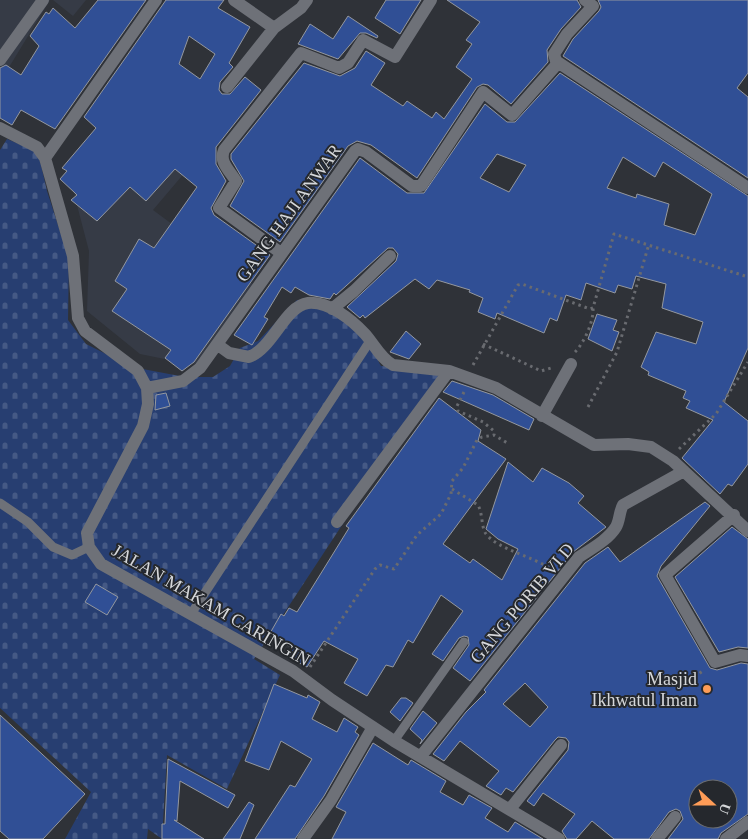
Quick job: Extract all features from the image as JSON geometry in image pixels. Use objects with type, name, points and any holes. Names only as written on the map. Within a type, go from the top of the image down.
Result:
[{"type":"street","points":[[0,60],[44,0]]},
{"type":"street","points":[[43,155],[106,76],[121,52],[126,37],[155,0]]},
{"type":"street","points":[[234,0],[274,28]]},
{"type":"street","points":[[227,88],[274,28],[301,8],[307,0]]},
{"type":"street","points":[[281,253],[219,208],[236,181],[224,165],[222,156],[224,150],[302,53],[339,68],[348,63],[363,40],[395,57],[431,0]]},
{"type":"street","points":[[585,0],[593,6],[567,34],[556,50],[554,54],[558,63],[748,188]]},
{"type":"street","name":"GANG HAJI ANWAR","points":[[147,388],[183,381],[200,368],[355,151],[358,149],[366,152],[412,186],[421,186],[483,92],[512,115],[558,63]]},
{"type":"street","points":[[0,128],[43,155],[73,256],[78,318],[84,331],[138,371],[147,388]]},
{"type":"street","points":[[332,309],[354,291],[390,256]]},
{"type":"street","points":[[218,345],[229,352],[249,357],[260,350],[295,310],[306,303],[315,303],[332,309],[348,319],[370,341],[387,362],[398,367],[449,371],[468,378],[512,396],[594,446],[641,445],[651,447],[669,458],[734,515],[748,531]]},
{"type":"street","points":[[542,416],[569,359]]},
{"type":"street","points":[[337,522],[449,371]]},
{"type":"street","name":"JALAN MAKAM CARINGIN","points":[[147,388],[148,404],[143,426],[87,533],[89,547],[101,564],[117,575],[191,614],[303,678],[373,727],[559,839]]},
{"type":"street","name":"GANG PORIB VI D","points":[[421,756],[579,557],[611,533],[617,524],[619,512],[624,505],[684,471]]},
{"type":"street","points":[[734,515],[665,575],[715,662],[740,654],[748,656]]},
{"type":"street","points":[[303,839],[331,800],[373,727]]},
{"type":"street","points":[[510,809],[561,745]]},
{"type":"street","points":[[657,839],[675,817]]},
{"type":"street","points":[[726,839],[748,822]]},
{"type":"lane","points":[[191,614],[370,341]]},
{"type":"lane","points":[[0,503],[28,522],[53,547],[72,555],[89,547]]},
{"type":"lane","points":[[394,740],[464,642]]},
{"type":"path","points":[[569,359],[580,347],[592,316],[614,234],[748,277]]},
{"type":"path","points":[[588,407],[617,352],[649,244]]},
{"type":"path","points":[[509,444],[494,435],[489,426],[457,409],[483,344],[518,285],[522,284],[593,308]]},
{"type":"path","points":[[483,344],[541,371],[553,367],[557,363]]},
{"type":"path","points":[[669,458],[716,414],[748,362]]},
{"type":"path","points":[[303,678],[375,569],[380,565],[394,569],[398,566],[417,535],[441,514],[451,494],[452,481],[463,468],[477,440],[494,435]]},
{"type":"path","points":[[451,488],[478,505],[484,517],[484,531],[492,539],[503,547],[530,556],[564,576]]},
{"type":"path","points":[[684,685],[715,662]]},
{"type":"shaded area","points":[[0,0],[50,0],[0,82]]},
{"type":"shaded area","points":[[53,0],[86,0],[73,16]]},
{"type":"shaded area","points":[[215,137],[153,210],[257,287],[209,363],[189,364],[140,354],[87,311],[89,251],[67,167]]},
{"type":"green space","points":[[7,139],[38,152],[47,191],[69,259],[68,320],[86,344],[132,367],[185,377],[213,377],[230,366],[240,348],[258,341],[297,300],[304,300],[330,309],[360,328],[369,340],[381,366],[444,370],[254,659],[280,675],[227,789],[167,755],[162,839],[148,829],[147,839],[65,839],[91,792],[0,708],[0,150]]},
{"type":"building","points":[[98,0],[146,0],[55,129],[21,110],[12,125],[0,118],[0,68],[6,65],[21,75],[39,46],[30,36],[46,12],[49,14],[53,8],[75,28]]},
{"type":"building","points":[[166,0],[224,0],[218,8],[250,27],[229,63],[233,67],[220,82],[219,90],[222,94],[230,94],[245,77],[261,90],[216,147],[216,164],[226,181],[211,208],[214,215],[270,255],[194,362],[182,371],[165,358],[171,350],[112,311],[127,289],[115,281],[139,239],[154,248],[197,187],[175,169],[146,201],[130,187],[97,221],[71,200],[77,195],[60,179],[67,171],[62,168],[96,128],[84,117]],"holes":[[[189,36],[215,54],[200,79],[179,64]]]},
{"type":"building","points":[[386,0],[421,0],[400,34],[375,18]]},
{"type":"building","points":[[447,0],[577,0],[581,7],[561,29],[547,50],[548,62],[511,104],[488,85],[483,84],[477,87],[417,178],[371,145],[357,141],[348,146],[280,242],[230,206],[244,181],[231,159],[231,154],[304,63],[340,76],[355,68],[366,51],[385,63],[371,85],[403,106],[407,101],[432,118],[436,112],[444,119],[472,79],[456,67],[472,44],[466,40],[480,22]]},
{"type":"building","points":[[598,0],[748,0],[748,73],[737,88],[748,97],[748,178],[563,56],[573,39],[599,11],[601,7]]},
{"type":"building","points":[[348,16],[378,36],[377,38],[366,33],[360,33],[338,59],[298,44],[310,24],[333,39]]},
{"type":"building","points":[[560,73],[748,196],[748,348],[724,402],[748,421],[748,464],[732,486],[728,484],[720,494],[682,458],[713,420],[686,408],[690,401],[683,398],[686,391],[648,375],[649,372],[641,367],[656,332],[696,344],[703,322],[662,308],[666,284],[636,276],[632,289],[618,285],[615,293],[586,283],[581,300],[566,295],[557,321],[550,318],[544,333],[497,313],[495,319],[478,312],[483,298],[469,292],[470,290],[437,280],[429,289],[415,279],[365,318],[363,315],[360,318],[347,307],[396,261],[398,254],[393,248],[388,248],[336,295],[334,293],[330,299],[309,295],[295,287],[291,293],[282,287],[264,317],[268,319],[252,345],[234,335],[360,158],[407,193],[424,193],[485,104],[507,122],[515,122]],"holes":[[[497,154],[526,165],[509,192],[480,178]],[[623,157],[655,177],[663,162],[712,194],[695,235],[664,225],[669,204],[637,194],[636,198],[607,188]]]},
{"type":"building","points":[[597,314],[617,320],[613,330],[619,332],[612,351],[588,339]]},
{"type":"building","points":[[406,331],[421,344],[409,359],[390,352]]},
{"type":"building","points":[[452,381],[493,395],[534,419],[529,430],[443,392]]},
{"type":"building","points":[[166,393],[170,406],[155,410],[156,395]]},
{"type":"building","points":[[439,398],[481,430],[478,441],[506,459],[443,544],[470,563],[473,559],[502,580],[518,549],[498,539],[486,529],[508,462],[533,482],[542,468],[569,483],[584,496],[578,503],[606,527],[573,552],[470,681],[453,668],[469,645],[468,637],[459,638],[443,661],[432,654],[463,611],[441,595],[413,643],[408,640],[393,667],[386,665],[367,696],[344,683],[358,659],[324,641],[307,667],[286,656],[291,647],[269,635],[281,614],[284,616],[289,608],[297,612],[349,528],[346,526]]},
{"type":"building","points":[[705,502],[710,506],[661,566],[657,576],[710,668],[717,670],[741,663],[748,664],[748,814],[738,821],[738,779],[688,779],[688,829],[727,829],[721,833],[718,839],[668,839],[683,819],[680,811],[676,809],[669,812],[649,839],[614,839],[592,821],[576,839],[567,839],[562,831],[575,814],[543,793],[534,806],[527,801],[568,750],[569,742],[566,738],[558,737],[513,792],[506,788],[501,795],[486,786],[499,771],[460,741],[444,761],[433,754],[466,712],[486,692],[484,690],[585,563],[608,547],[620,562]],"holes":[[[525,683],[548,707],[530,727],[503,704]]]},
{"type":"building","points":[[732,527],[748,539],[748,648],[738,647],[719,652],[675,577]]},
{"type":"building","points":[[96,584],[118,597],[107,615],[85,602]]},
{"type":"building","points":[[274,684],[307,698],[308,695],[320,702],[312,719],[337,732],[344,718],[358,727],[355,732],[359,735],[324,796],[295,839],[255,839],[290,785],[295,787],[312,759],[281,741],[269,770],[245,761]]},
{"type":"building","points":[[401,698],[406,698],[413,703],[400,721],[390,712]]},
{"type":"building","points":[[423,711],[437,723],[420,744],[422,740],[410,729]]},
{"type":"building","points":[[0,715],[85,794],[43,839],[9,839],[0,831]]},
{"type":"building","points":[[373,743],[408,765],[411,760],[446,781],[440,792],[463,805],[469,795],[492,808],[485,818],[508,832],[515,822],[543,839],[332,839],[346,812],[336,807]]},
{"type":"building","points":[[168,759],[235,795],[228,808],[180,781],[177,821],[174,820],[204,839],[162,839],[162,824],[165,824]]},
{"type":"building","points":[[249,802],[254,805],[240,839],[223,839]]},
{"type":"place","name":"Masjid Ikhwatul Iman","points":[[707,689]]}]
